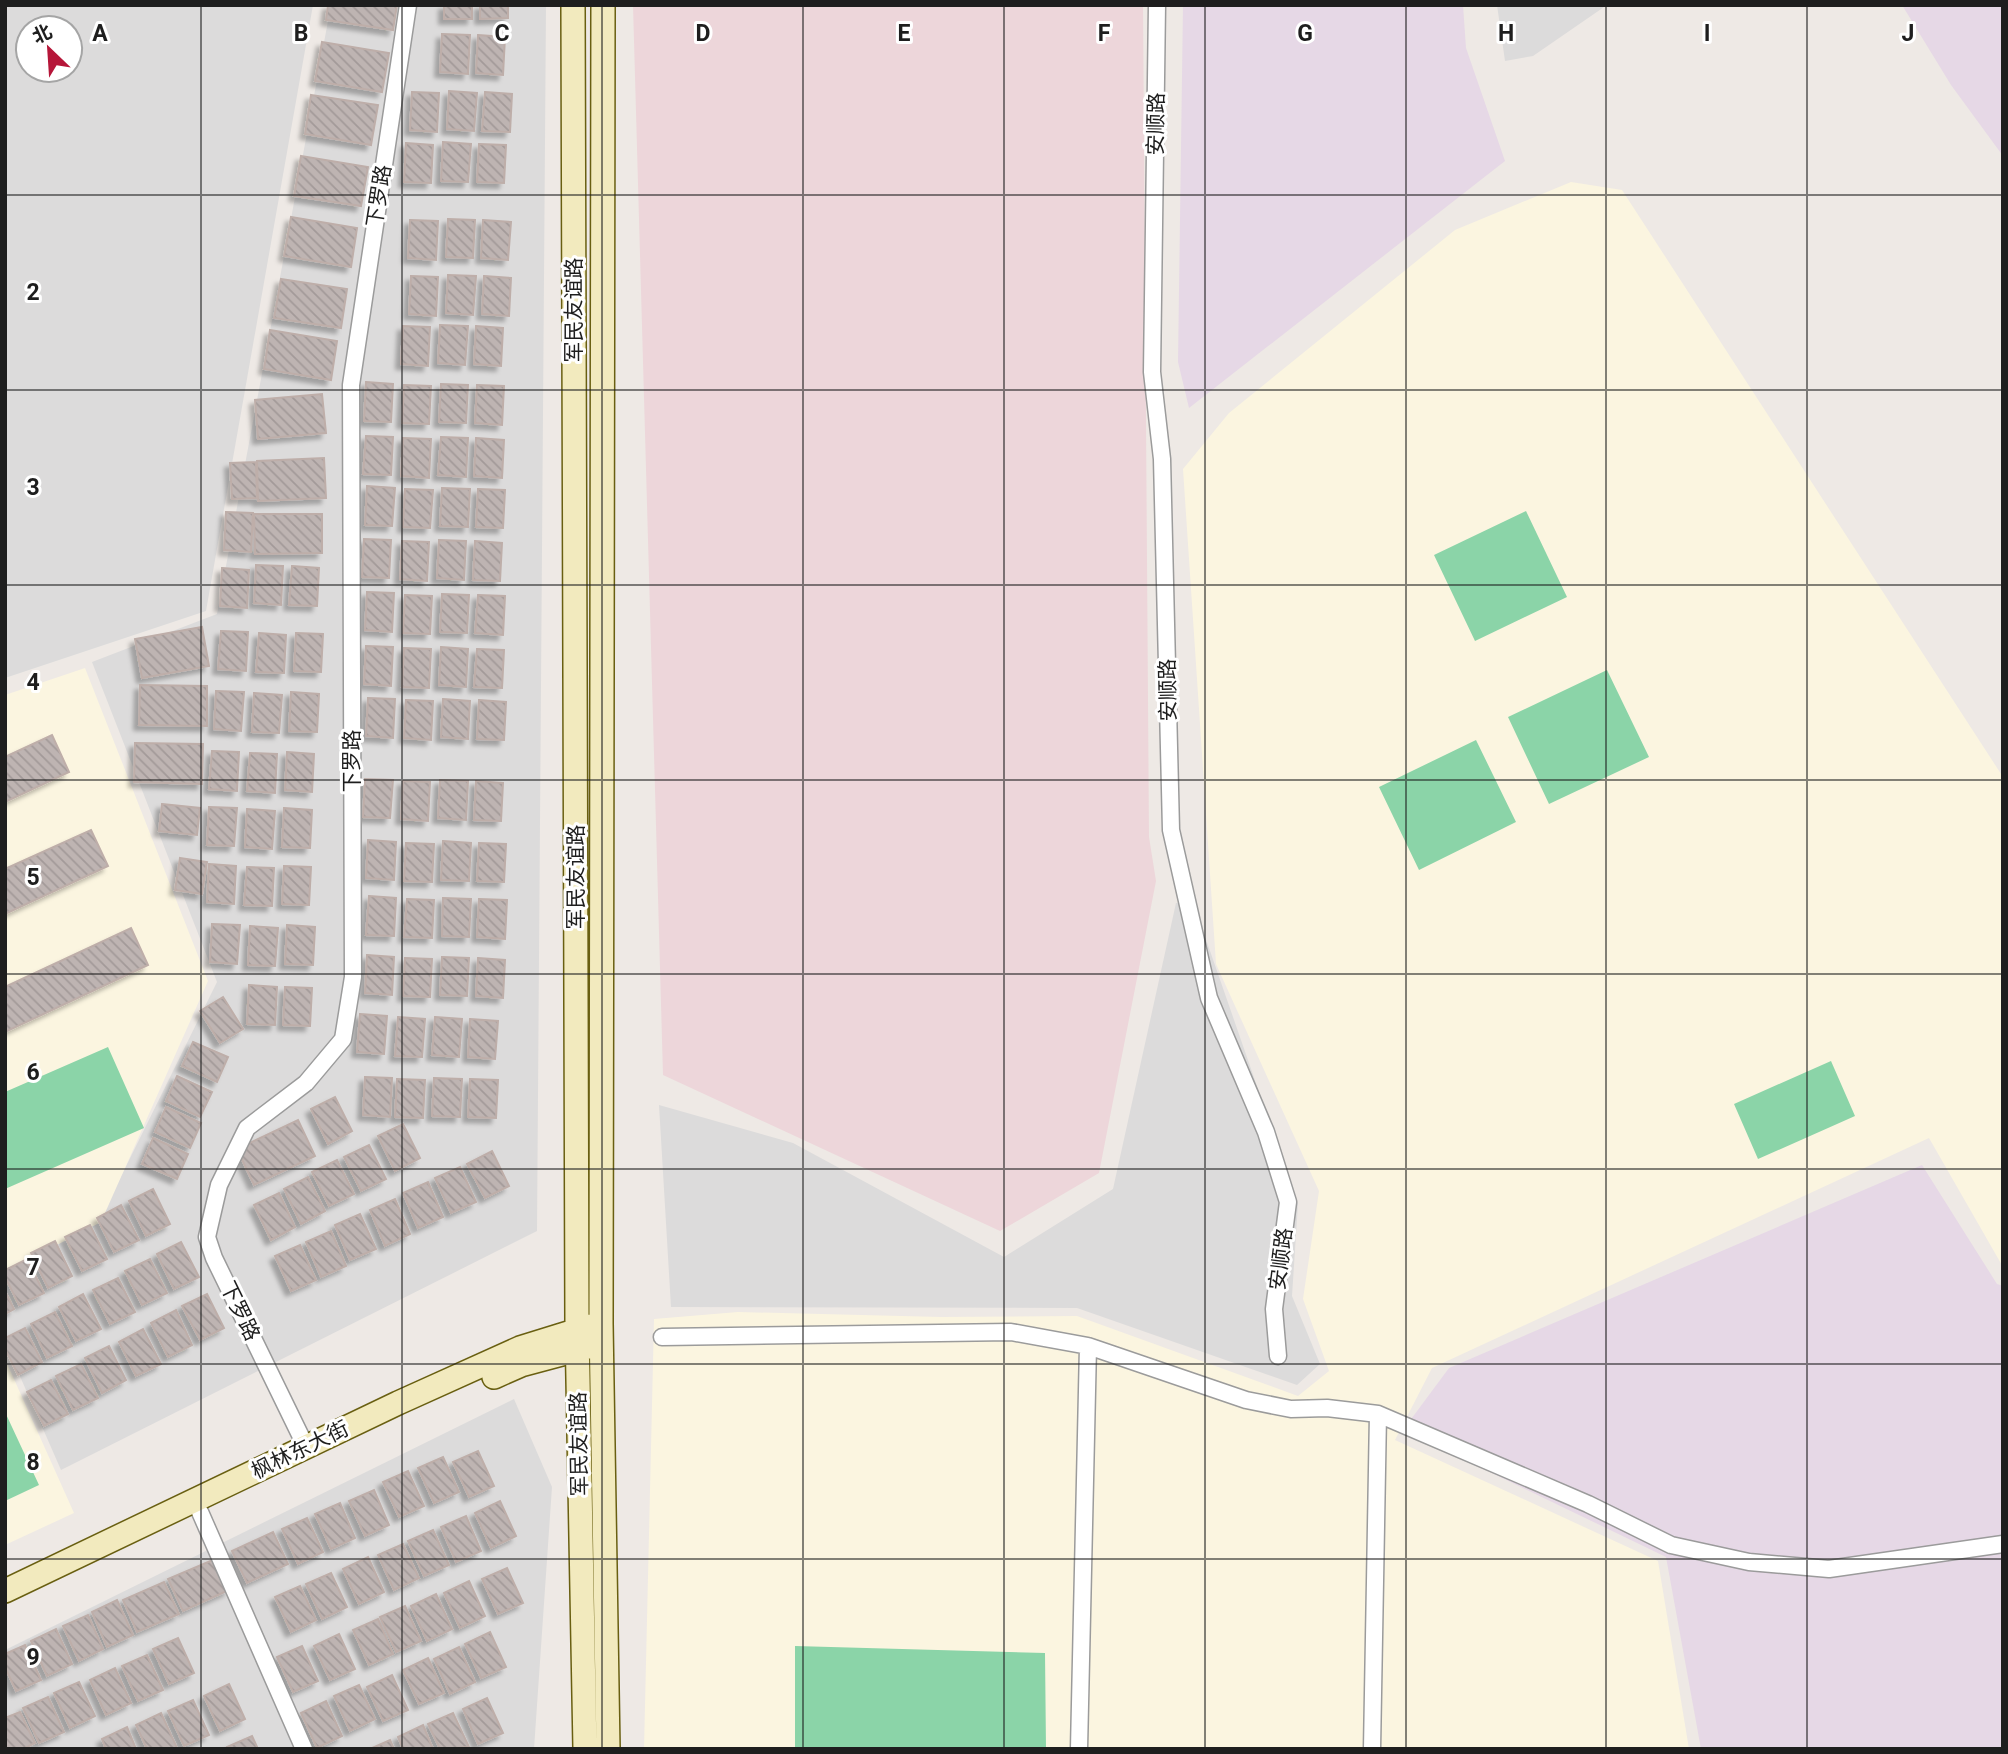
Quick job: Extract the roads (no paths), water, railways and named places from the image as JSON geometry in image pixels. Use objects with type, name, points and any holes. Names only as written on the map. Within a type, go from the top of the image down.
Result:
[{"type":"street","name":"下罗路","points":[[306,1447],[214,1258],[207,1237],[219,1185],[247,1128],[306,1083],[343,1039],[354,977],[351,385],[408,5]]},
{"type":"street","name":"军民友谊路","points":[[573,5],[577,1340],[585,1749]]},
{"type":"street","name":"军民友谊路","points":[[603,5],[601,1333],[608,1749]]},
{"type":"street","name":"安顺路","points":[[1157,5],[1152,372],[1163,459],[1171,830],[1209,998],[1266,1132],[1288,1202],[1274,1309],[1278,1356]]},
{"type":"street","points":[[662,1337],[1011,1332],[1088,1346],[1246,1400],[1290,1409],[1327,1408],[1378,1414],[1588,1504],[1671,1545],[1749,1562],[1829,1569],[2003,1544]]},
{"type":"street","name":"枫林东大街","points":[[5,1602],[521,1365],[577,1340],[601,1333]]},
{"type":"street","name":"枫林东大街","points":[[5,1591],[520,1348],[577,1340]]},
{"type":"street","points":[[1079,1749],[1088,1346]]},
{"type":"street","points":[[1372,1749],[1378,1414]]},
{"type":"street","points":[[201,1513],[304,1749]]}]
